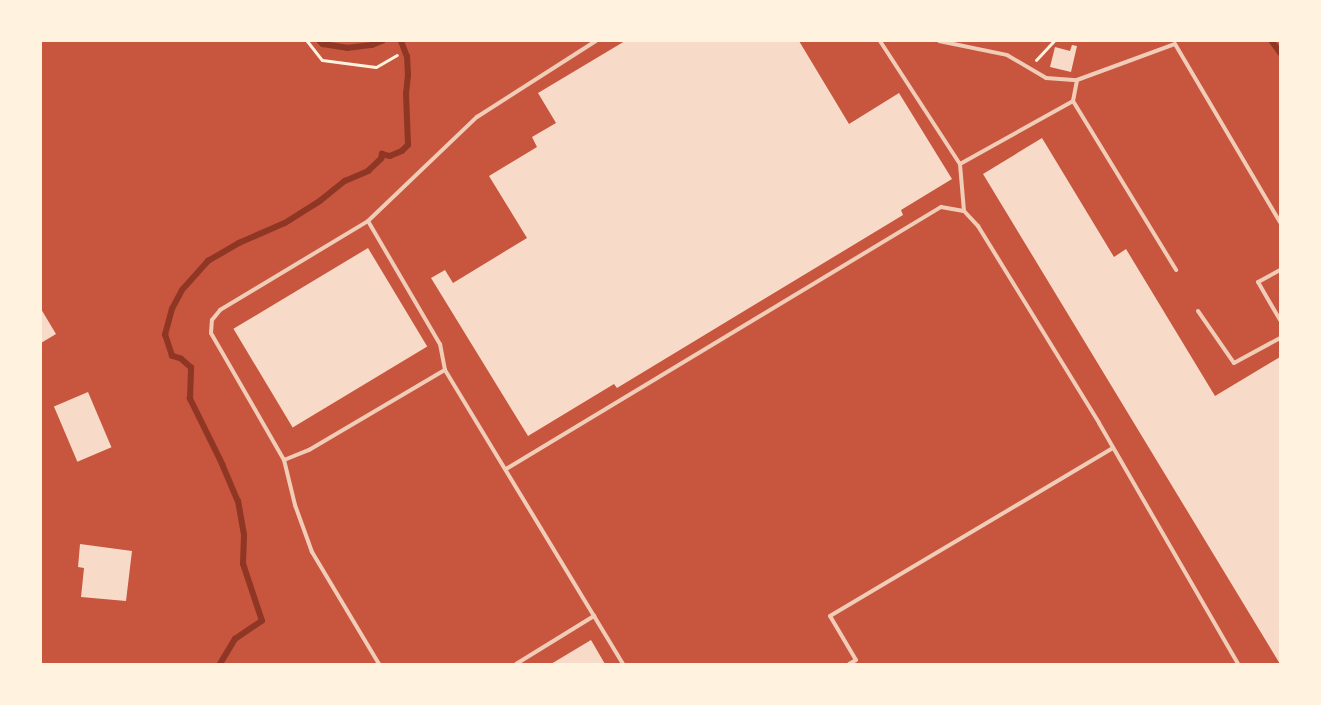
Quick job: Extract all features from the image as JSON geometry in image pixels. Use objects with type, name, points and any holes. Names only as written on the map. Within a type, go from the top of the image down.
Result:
[{"type":"lane","points":[[379,664],[312,552],[295,505],[284,460],[211,333],[212,320],[220,310],[368,221],[477,117],[596,41]]},
{"type":"lane","points":[[880,41],[960,164],[964,211],[986,238],[1113,448],[1238,664]]},
{"type":"lane","points":[[939,41],[1007,55],[1046,78],[1077,80],[1175,44],[1280,222]]},
{"type":"lane","points":[[1077,80],[1073,101],[1176,270]]},
{"type":"lane","points":[[960,164],[1073,101]]},
{"type":"lane","points":[[506,469],[941,207],[964,211]]},
{"type":"lane","points":[[368,221],[440,344],[445,370],[623,664]]},
{"type":"lane","points":[[1280,270],[1258,282],[1280,320]]},
{"type":"lane","points":[[1198,311],[1234,363],[1280,338]]},
{"type":"lane","points":[[284,460],[308,450],[445,370]]},
{"type":"lane","points":[[849,664],[856,660],[830,616],[1113,448]]},
{"type":"lane","points":[[516,664],[594,616]]},
{"type":"path","points":[[306,41],[322,60],[376,67],[397,55]]},
{"type":"path","points":[[1030,68],[1041,52],[1054,41]]},
{"type":"building","points":[[625,41],[799,41],[849,124],[899,93],[952,179],[901,210],[903,215],[617,388],[614,384],[528,436],[431,278],[445,270],[453,283],[527,238],[489,176],[537,147],[532,137],[556,123],[538,93]]},
{"type":"building","points":[[1072,45],[1077,46],[1071,72],[1050,67],[1055,47],[1070,51]]},
{"type":"building","points":[[1042,138],[1114,257],[1126,249],[1215,396],[1280,357],[1280,664],[983,174]]},
{"type":"building","points":[[368,248],[427,347],[293,427],[233,329]]},
{"type":"building","points":[[41,309],[56,334],[41,343]]},
{"type":"building","points":[[88,392],[111,447],[77,462],[54,406]]},
{"type":"building","points":[[80,544],[132,551],[126,601],[81,597],[84,568],[78,567]]},
{"type":"building","points":[[591,640],[605,664],[551,664]]},
{"type":"waterway","points":[[320,41],[323,44],[347,48],[372,45],[382,41]]},
{"type":"waterway","points":[[220,664],[235,639],[262,621],[243,564],[244,535],[238,502],[223,466],[190,399],[191,368],[181,359],[172,356],[165,335],[172,309],[182,290],[208,261],[239,243],[285,223],[320,201],[345,181],[368,171],[381,159],[382,154],[390,156],[402,151],[408,145],[407,57],[401,41]]},
{"type":"waterway","points":[[1272,41],[1280,52]]}]
